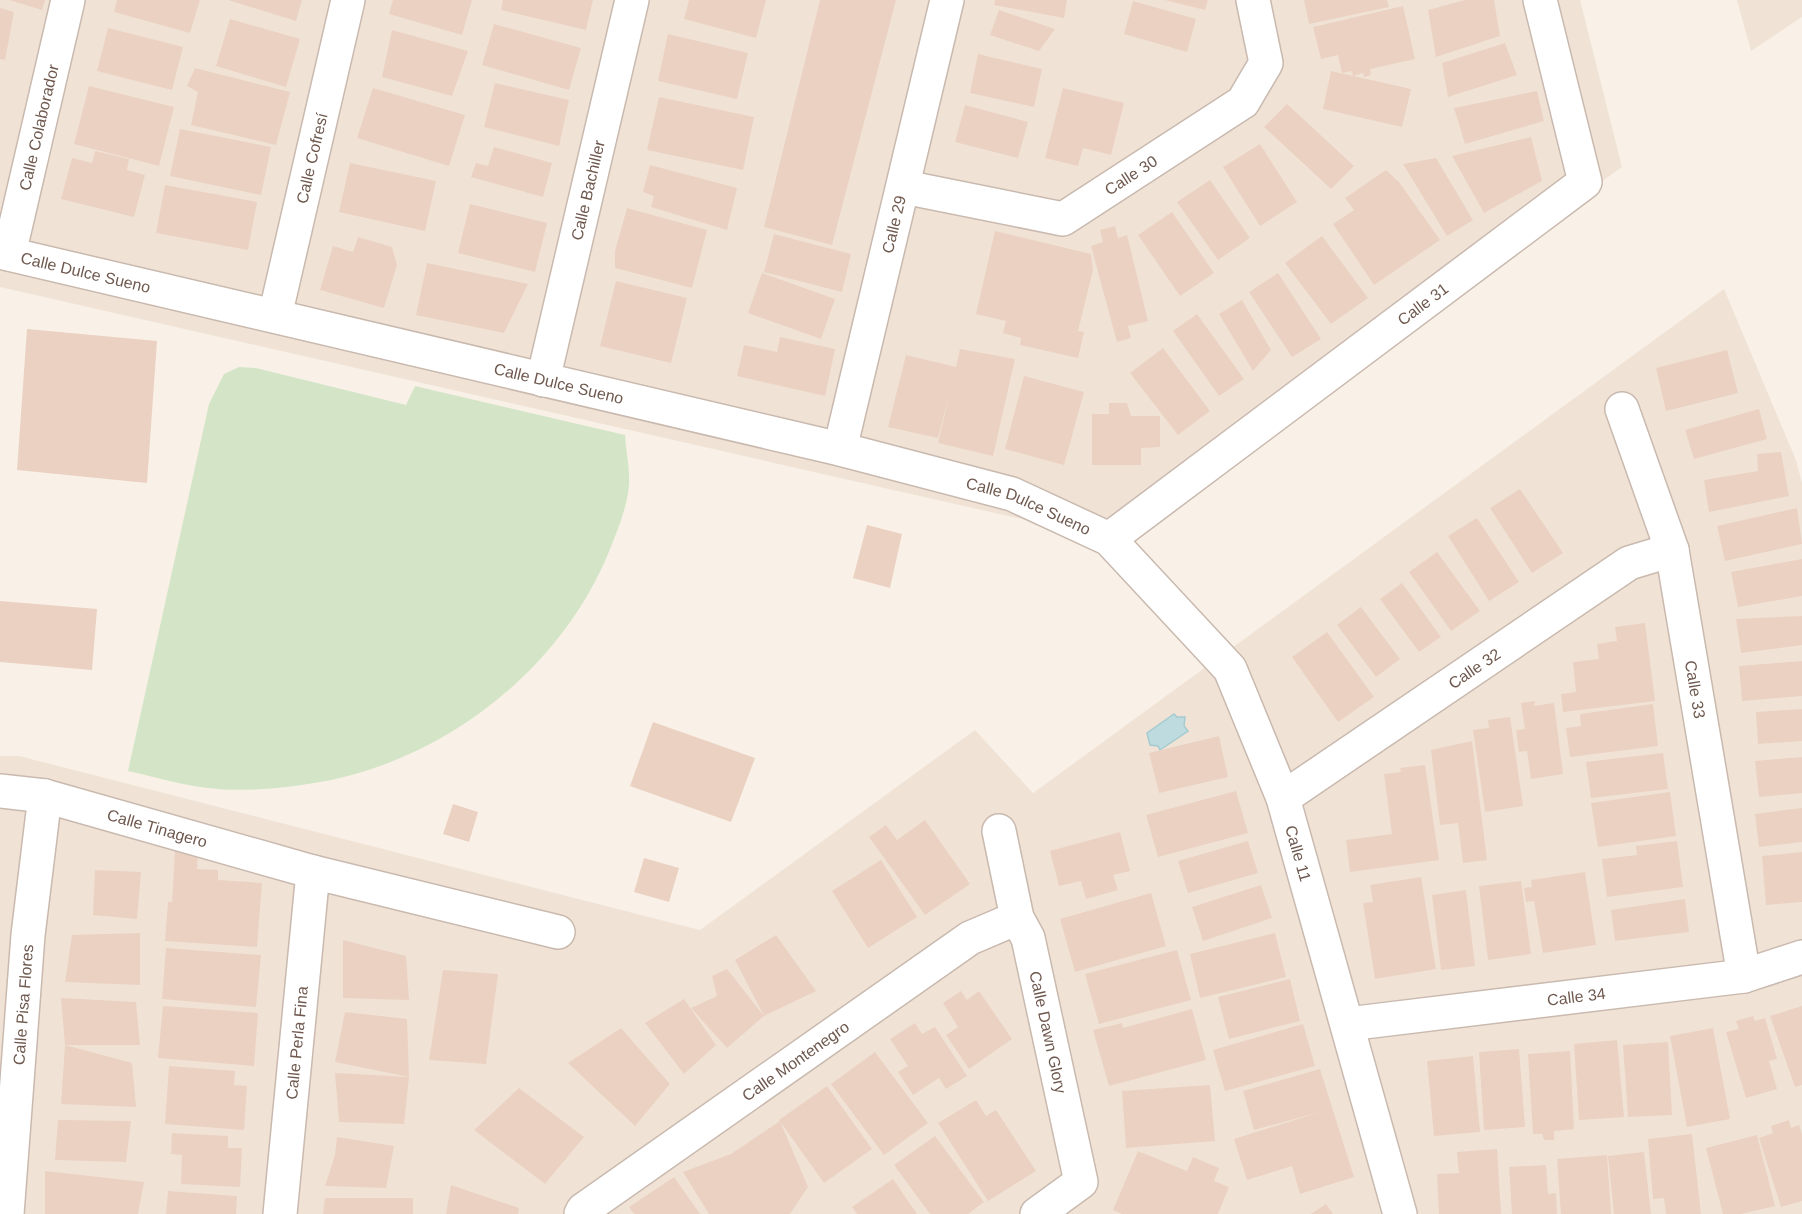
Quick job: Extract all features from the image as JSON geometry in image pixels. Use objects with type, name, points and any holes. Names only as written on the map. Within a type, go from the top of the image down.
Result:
[{"type":"street","name":"Calle Colaborador","points":[[4,253],[68,0]]},
{"type":"street","name":"Calle Cofresí","points":[[275,316],[348,0]]},
{"type":"street","name":"Calle Bachiller","points":[[543,380],[632,0]]},
{"type":"street","name":"Calle 29","points":[[840,449],[947,0]]},
{"type":"street","name":"Calle 30","points":[[904,187],[1063,219],[1243,102],[1266,63],[1253,0]]},
{"type":"street","name":"Calle 31","points":[[1109,539],[1585,182],[1540,0]]},
{"type":"street","name":"Calle Dulce Sueno","points":[[4,253],[840,449],[1012,494],[1109,539]]},
{"type":"street","name":"Calle 33","points":[[1622,410],[1672,550],[1744,976]]},
{"type":"street","name":"Calle 11","points":[[1109,539],[1230,669],[1283,798],[1400,1214]]},
{"type":"street","name":"Calle 32","points":[[1283,798],[1629,563],[1672,550]]},
{"type":"street","name":"Calle Tinagero","points":[[0,791],[45,796],[313,872],[558,932]]},
{"type":"street","name":"Calle Pisa Flores","points":[[7,1214],[28,935],[45,796]]},
{"type":"street","name":"Calle Dawn Glory","points":[[999,831],[1017,918],[1028,938],[1081,1182],[1037,1214]]},
{"type":"street","name":"Calle Perla Fina","points":[[280,1214],[313,872]]},
{"type":"street","name":"Calle Montenegro","points":[[581,1214],[583,1210],[970,938],[1017,918]]},
{"type":"street","name":"Calle 34","points":[[1348,1024],[1744,976],[1802,957]]},
{"type":"shaded area","points":[[0,0],[1580,0],[1622,167],[1109,539],[0,287]]},
{"type":"shaded area","points":[[1737,0],[1802,0],[1802,17],[1751,51]]},
{"type":"shaded area","points":[[1724,289],[1796,460],[1802,483],[1802,1214],[0,1214],[0,756],[19,756],[700,930],[975,730],[1033,793]]},
{"type":"green space","points":[[239,367],[256,368],[406,405],[415,386],[625,435],[629,485],[621,520],[608,554],[586,598],[558,638],[525,675],[488,707],[446,735],[402,757],[356,774],[296,786],[233,790],[188,785],[128,771],[209,404],[224,374]]},
{"type":"water","points":[[1174,714],[1177,717],[1185,717],[1184,726],[1188,731],[1160,750],[1158,746],[1150,745],[1147,733]]},
{"type":"building","points":[[9,0],[45,0],[42,10]]},
{"type":"building","points":[[117,0],[200,0],[190,33],[114,12]]},
{"type":"building","points":[[228,0],[302,0],[296,21]]},
{"type":"building","points":[[393,0],[472,0],[462,35],[389,14]]},
{"type":"building","points":[[503,0],[593,0],[586,30],[501,10]]},
{"type":"building","points":[[689,0],[766,0],[756,38],[684,19]]},
{"type":"building","points":[[820,0],[896,0],[832,245],[764,227]]},
{"type":"building","points":[[995,0],[1067,0],[1064,18],[994,5]]},
{"type":"building","points":[[1165,0],[1208,0],[1205,10]]},
{"type":"building","points":[[1304,0],[1387,0],[1389,7],[1309,24]]},
{"type":"building","points":[[1465,0],[1494,0],[1500,36],[1436,57],[1428,10]]},
{"type":"building","points":[[1133,1],[1196,19],[1187,52],[1124,34]]},
{"type":"building","points":[[1403,6],[1415,59],[1370,69],[1371,75],[1364,77],[1363,73],[1353,76],[1352,71],[1342,73],[1338,55],[1321,59],[1313,27]]},
{"type":"building","points":[[0,8],[14,12],[5,60],[0,59]]},
{"type":"building","points":[[999,10],[1055,29],[1039,51],[990,35]]},
{"type":"building","points":[[230,19],[300,39],[286,87],[216,66]]},
{"type":"building","points":[[494,24],[581,48],[569,90],[482,65]]},
{"type":"building","points":[[108,28],[183,47],[172,90],[97,71]]},
{"type":"building","points":[[392,30],[468,51],[452,96],[382,77]]},
{"type":"building","points":[[668,34],[748,53],[737,99],[658,81]]},
{"type":"building","points":[[1505,43],[1517,75],[1448,97],[1442,63]]},
{"type":"building","points":[[978,54],[1042,69],[1034,107],[970,93]]},
{"type":"building","points":[[195,68],[290,92],[276,145],[191,125],[198,92],[187,86]]},
{"type":"building","points":[[1331,71],[1411,89],[1402,127],[1323,109]]},
{"type":"building","points":[[495,83],[569,100],[559,146],[484,127]]},
{"type":"building","points":[[89,86],[174,107],[159,166],[74,144]]},
{"type":"building","points":[[373,88],[465,115],[449,166],[357,138]]},
{"type":"building","points":[[1063,88],[1124,103],[1111,155],[1083,148],[1078,166],[1045,158]]},
{"type":"building","points":[[1537,91],[1544,121],[1465,144],[1454,108]]},
{"type":"building","points":[[659,97],[754,117],[743,170],[647,150]]},
{"type":"building","points":[[1287,104],[1354,166],[1331,189],[1264,127]]},
{"type":"building","points":[[965,105],[1028,122],[1018,158],[955,142]]},
{"type":"building","points":[[180,129],[271,147],[261,195],[170,176]]},
{"type":"building","points":[[1531,137],[1542,181],[1484,213],[1452,156]]},
{"type":"building","points":[[1260,144],[1297,202],[1260,226],[1223,167]]},
{"type":"building","points":[[494,147],[552,163],[543,197],[471,177],[476,163],[488,166]]},
{"type":"building","points":[[95,151],[129,159],[127,170],[145,175],[134,217],[61,199],[72,158],[92,163]]},
{"type":"building","points":[[1436,158],[1473,220],[1447,236],[1403,164]]},
{"type":"building","points":[[350,163],[436,181],[425,231],[339,212]]},
{"type":"building","points":[[650,165],[737,188],[727,230],[651,207],[654,196],[643,192]]},
{"type":"building","points":[[1386,170],[1399,182],[1440,240],[1374,285],[1333,224],[1354,210],[1345,198]]},
{"type":"building","points":[[1210,180],[1250,238],[1218,260],[1177,202]]},
{"type":"building","points":[[165,185],[257,202],[248,250],[156,233]]},
{"type":"building","points":[[470,204],[547,223],[535,272],[458,253]]},
{"type":"building","points":[[627,208],[707,230],[692,288],[615,268],[615,251]]},
{"type":"building","points":[[1172,212],[1214,273],[1180,296],[1138,235]]},
{"type":"building","points":[[1115,226],[1118,238],[1127,235],[1148,321],[1128,326],[1131,338],[1117,342],[1091,246],[1103,242],[1100,230]]},
{"type":"building","points":[[995,231],[1091,254],[1093,270],[1078,331],[1084,332],[1078,358],[1020,345],[1021,338],[1003,333],[1006,321],[976,314]]},
{"type":"building","points":[[774,234],[851,254],[842,292],[764,272]]},
{"type":"building","points":[[1322,236],[1368,298],[1331,324],[1285,263]]},
{"type":"building","points":[[358,237],[392,247],[397,265],[384,308],[320,290],[333,246],[353,252]]},
{"type":"building","points":[[427,263],[528,284],[504,333],[416,315]]},
{"type":"building","points":[[762,273],[835,299],[821,339],[748,313]]},
{"type":"building","points":[[1278,273],[1321,339],[1292,357],[1249,292]]},
{"type":"building","points":[[616,281],[687,298],[671,363],[600,346]]},
{"type":"building","points":[[1242,300],[1271,350],[1253,371],[1219,314]]},
{"type":"building","points":[[1197,314],[1244,379],[1219,396],[1173,331]]},
{"type":"building","points":[[27,329],[157,341],[147,483],[17,470]]},
{"type":"building","points":[[780,337],[835,349],[825,396],[737,376],[744,345],[777,352]]},
{"type":"building","points":[[1163,348],[1210,411],[1178,435],[1130,373]]},
{"type":"building","points":[[960,349],[1015,359],[993,456],[938,443],[950,392],[938,438],[888,427],[906,355],[956,367]]},
{"type":"building","points":[[1727,350],[1738,393],[1666,411],[1656,368]]},
{"type":"building","points":[[1024,376],[1084,392],[1064,465],[1005,449]]},
{"type":"building","points":[[1109,403],[1127,403],[1131,416],[1160,416],[1160,447],[1141,448],[1141,465],[1092,465],[1092,414],[1109,414]]},
{"type":"building","points":[[1759,409],[1767,439],[1694,459],[1685,430]]},
{"type":"building","points":[[1781,452],[1789,496],[1709,512],[1704,480],[1758,471],[1757,454]]},
{"type":"building","points":[[1520,489],[1563,553],[1532,573],[1490,508]]},
{"type":"building","points":[[1797,508],[1802,544],[1725,561],[1717,526]]},
{"type":"building","points":[[1477,518],[1519,582],[1489,601],[1448,536]]},
{"type":"building","points":[[867,525],[902,534],[890,588],[853,578]]},
{"type":"building","points":[[1437,552],[1480,611],[1451,631],[1409,572]]},
{"type":"building","points":[[1802,559],[1802,596],[1738,607],[1731,572]]},
{"type":"building","points":[[1402,583],[1441,637],[1419,652],[1380,599]]},
{"type":"building","points":[[0,601],[97,609],[92,670],[0,662]]},
{"type":"building","points":[[1361,607],[1400,659],[1376,677],[1337,625]]},
{"type":"building","points":[[1802,616],[1802,645],[1741,653],[1736,619]]},
{"type":"building","points":[[1645,623],[1655,701],[1563,712],[1561,694],[1576,692],[1573,662],[1599,659],[1597,644],[1617,641],[1615,627]]},
{"type":"building","points":[[1327,632],[1374,697],[1338,722],[1292,657]]},
{"type":"building","points":[[1802,661],[1802,696],[1742,701],[1739,666]]},
{"type":"building","points":[[1535,701],[1534,706],[1554,703],[1563,774],[1531,779],[1527,751],[1519,752],[1516,730],[1525,729],[1521,703]]},
{"type":"building","points":[[1653,704],[1658,746],[1570,757],[1566,728],[1581,726],[1580,714]]},
{"type":"building","points":[[1802,709],[1802,741],[1758,744],[1756,712]]},
{"type":"building","points":[[1510,717],[1523,806],[1485,812],[1473,730],[1489,728],[1488,720]]},
{"type":"building","points":[[653,722],[755,758],[731,822],[630,786]]},
{"type":"building","points":[[1219,736],[1228,777],[1159,793],[1149,753]]},
{"type":"building","points":[[1472,741],[1487,860],[1463,863],[1458,823],[1440,825],[1431,750]]},
{"type":"building","points":[[1663,753],[1668,789],[1591,798],[1586,762]]},
{"type":"building","points":[[1802,757],[1802,793],[1759,797],[1755,761]]},
{"type":"building","points":[[1425,765],[1439,860],[1350,872],[1346,840],[1392,834],[1384,774],[1401,772],[1400,768]]},
{"type":"building","points":[[1236,791],[1248,833],[1158,857],[1146,815]]},
{"type":"building","points":[[1670,792],[1676,836],[1598,847],[1591,803]]},
{"type":"building","points":[[453,804],[478,812],[469,842],[443,834]]},
{"type":"building","points":[[1802,808],[1802,842],[1759,847],[1755,814]]},
{"type":"building","points":[[925,820],[970,884],[925,915],[869,837],[886,825],[897,840]]},
{"type":"building","points":[[1120,832],[1130,871],[1113,875],[1118,890],[1086,899],[1081,881],[1059,886],[1050,851]]},
{"type":"building","points":[[1248,841],[1258,873],[1188,893],[1178,861]]},
{"type":"building","points":[[1677,841],[1683,887],[1607,897],[1602,859],[1637,855],[1636,846]]},
{"type":"building","points":[[175,851],[198,852],[197,869],[218,870],[218,880],[262,883],[257,947],[165,941],[168,902],[172,902]]},
{"type":"building","points":[[1802,852],[1802,902],[1766,905],[1762,856]]},
{"type":"building","points":[[644,858],[679,868],[669,902],[634,892]]},
{"type":"building","points":[[881,860],[917,917],[868,948],[832,891]]},
{"type":"building","points":[[95,870],[141,872],[137,919],[93,915]]},
{"type":"building","points":[[1585,872],[1596,945],[1543,953],[1534,901],[1526,902],[1524,888],[1532,887],[1531,880]]},
{"type":"building","points":[[1421,877],[1436,969],[1375,979],[1363,903],[1373,902],[1370,885]]},
{"type":"building","points":[[1521,881],[1531,954],[1488,960],[1479,886]]},
{"type":"building","points":[[1261,885],[1272,918],[1203,941],[1192,907]]},
{"type":"building","points":[[1466,890],[1475,966],[1441,970],[1432,895]]},
{"type":"building","points":[[1151,893],[1166,946],[1075,972],[1060,919]]},
{"type":"building","points":[[1685,899],[1689,932],[1615,941],[1611,910]]},
{"type":"building","points":[[140,933],[140,985],[65,982],[72,935]]},
{"type":"building","points":[[1275,933],[1286,977],[1200,998],[1190,954]]},
{"type":"building","points":[[776,935],[816,991],[764,1016],[735,960]]},
{"type":"building","points":[[343,940],[406,956],[409,1000],[343,998]]},
{"type":"building","points":[[166,948],[261,955],[256,1007],[162,999]]},
{"type":"building","points":[[1177,950],[1191,1000],[1099,1024],[1085,974]]},
{"type":"building","points":[[727,969],[764,1016],[727,1048],[691,1008],[717,996],[712,976]]},
{"type":"building","points":[[443,970],[498,974],[486,1064],[429,1060]]},
{"type":"building","points":[[1290,979],[1300,1021],[1229,1039],[1218,997]]},
{"type":"building","points":[[961,991],[967,1000],[979,991],[1012,1039],[969,1069],[946,1035],[958,1027],[943,1003]]},
{"type":"building","points":[[61,998],[136,1002],[140,1045],[65,1045]]},
{"type":"building","points":[[684,999],[716,1045],[684,1074],[645,1023]]},
{"type":"building","points":[[163,1006],[258,1013],[254,1066],[158,1058]]},
{"type":"building","points":[[1802,1006],[1802,1085],[1795,1087],[1770,1016]]},
{"type":"building","points":[[1192,1009],[1206,1060],[1109,1086],[1093,1030],[1122,1023],[1123,1028]]},
{"type":"building","points":[[345,1012],[407,1019],[409,1077],[335,1062]]},
{"type":"building","points":[[1753,1016],[1755,1021],[1765,1018],[1777,1059],[1769,1061],[1777,1089],[1746,1098],[1726,1032],[1739,1029],[1736,1021]]},
{"type":"building","points":[[915,1023],[922,1034],[935,1027],[967,1076],[946,1089],[939,1078],[913,1095],[898,1072],[908,1066],[890,1039]]},
{"type":"building","points":[[1303,1024],[1315,1066],[1225,1091],[1213,1050]]},
{"type":"building","points":[[621,1028],[670,1084],[635,1126],[568,1063]]},
{"type":"building","points":[[1713,1028],[1730,1119],[1687,1127],[1670,1036]]},
{"type":"building","points":[[1617,1040],[1624,1117],[1579,1120],[1574,1044]]},
{"type":"building","points":[[1668,1042],[1672,1115],[1628,1117],[1623,1045]]},
{"type":"building","points":[[65,1045],[132,1063],[136,1107],[61,1104]]},
{"type":"building","points":[[1519,1049],[1525,1127],[1484,1130],[1479,1052]]},
{"type":"building","points":[[1570,1051],[1574,1129],[1554,1131],[1554,1140],[1544,1140],[1542,1134],[1533,1134],[1528,1054]]},
{"type":"building","points":[[875,1052],[928,1123],[884,1155],[831,1084]]},
{"type":"building","points":[[1473,1056],[1480,1132],[1434,1136],[1427,1061]]},
{"type":"building","points":[[169,1066],[235,1071],[234,1085],[247,1086],[244,1130],[165,1124]]},
{"type":"building","points":[[1320,1069],[1354,1177],[1300,1194],[1292,1166],[1247,1180],[1234,1139],[1320,1112],[1254,1130],[1243,1091]]},
{"type":"building","points":[[335,1073],[409,1077],[404,1124],[339,1122]]},
{"type":"building","points":[[1210,1085],[1215,1141],[1126,1148],[1122,1091]]},
{"type":"building","points":[[827,1086],[872,1149],[824,1183],[779,1120]]},
{"type":"building","points":[[519,1088],[584,1137],[545,1184],[474,1130]]},
{"type":"building","points":[[976,1100],[986,1116],[996,1110],[1036,1171],[988,1201],[938,1123]]},
{"type":"building","points":[[58,1120],[131,1121],[126,1162],[55,1160]]},
{"type":"building","points":[[1789,1120],[1791,1128],[1799,1125],[1802,1134],[1802,1201],[1781,1207],[1759,1138],[1773,1133],[1771,1126]]},
{"type":"building","points":[[780,1121],[808,1187],[790,1214],[709,1214],[683,1172],[731,1154]]},
{"type":"building","points":[[172,1133],[228,1136],[228,1148],[242,1148],[240,1187],[181,1184],[182,1155],[171,1154]]},
{"type":"building","points":[[1692,1134],[1701,1214],[1666,1214],[1664,1198],[1653,1199],[1648,1139]]},
{"type":"building","points":[[1757,1135],[1775,1206],[1741,1214],[1723,1214],[1706,1148]]},
{"type":"building","points":[[935,1136],[984,1202],[968,1214],[930,1214],[894,1165]]},
{"type":"building","points":[[337,1137],[394,1146],[386,1188],[325,1186],[335,1155]]},
{"type":"building","points":[[1497,1149],[1501,1214],[1439,1214],[1437,1174],[1459,1173],[1457,1152]]},
{"type":"building","points":[[1138,1151],[1187,1171],[1193,1157],[1219,1168],[1214,1181],[1229,1187],[1218,1214],[1122,1214],[1113,1210]]},
{"type":"building","points":[[1644,1152],[1651,1214],[1614,1214],[1608,1156]]},
{"type":"building","points":[[1607,1155],[1611,1214],[1561,1214],[1557,1159]]},
{"type":"building","points":[[1546,1165],[1548,1194],[1556,1193],[1557,1214],[1512,1214],[1509,1167]]},
{"type":"building","points":[[45,1171],[144,1182],[138,1214],[45,1214]]},
{"type":"building","points":[[674,1177],[700,1214],[634,1214],[629,1207]]},
{"type":"building","points":[[893,1179],[917,1214],[857,1214],[852,1207]]},
{"type":"building","points":[[451,1185],[519,1208],[518,1214],[446,1214]]},
{"type":"building","points":[[168,1191],[237,1196],[236,1214],[166,1214]]},
{"type":"building","points":[[325,1198],[413,1198],[413,1214],[323,1214]]},
{"type":"building","points":[[1326,1204],[1333,1214],[1311,1214]]}]
